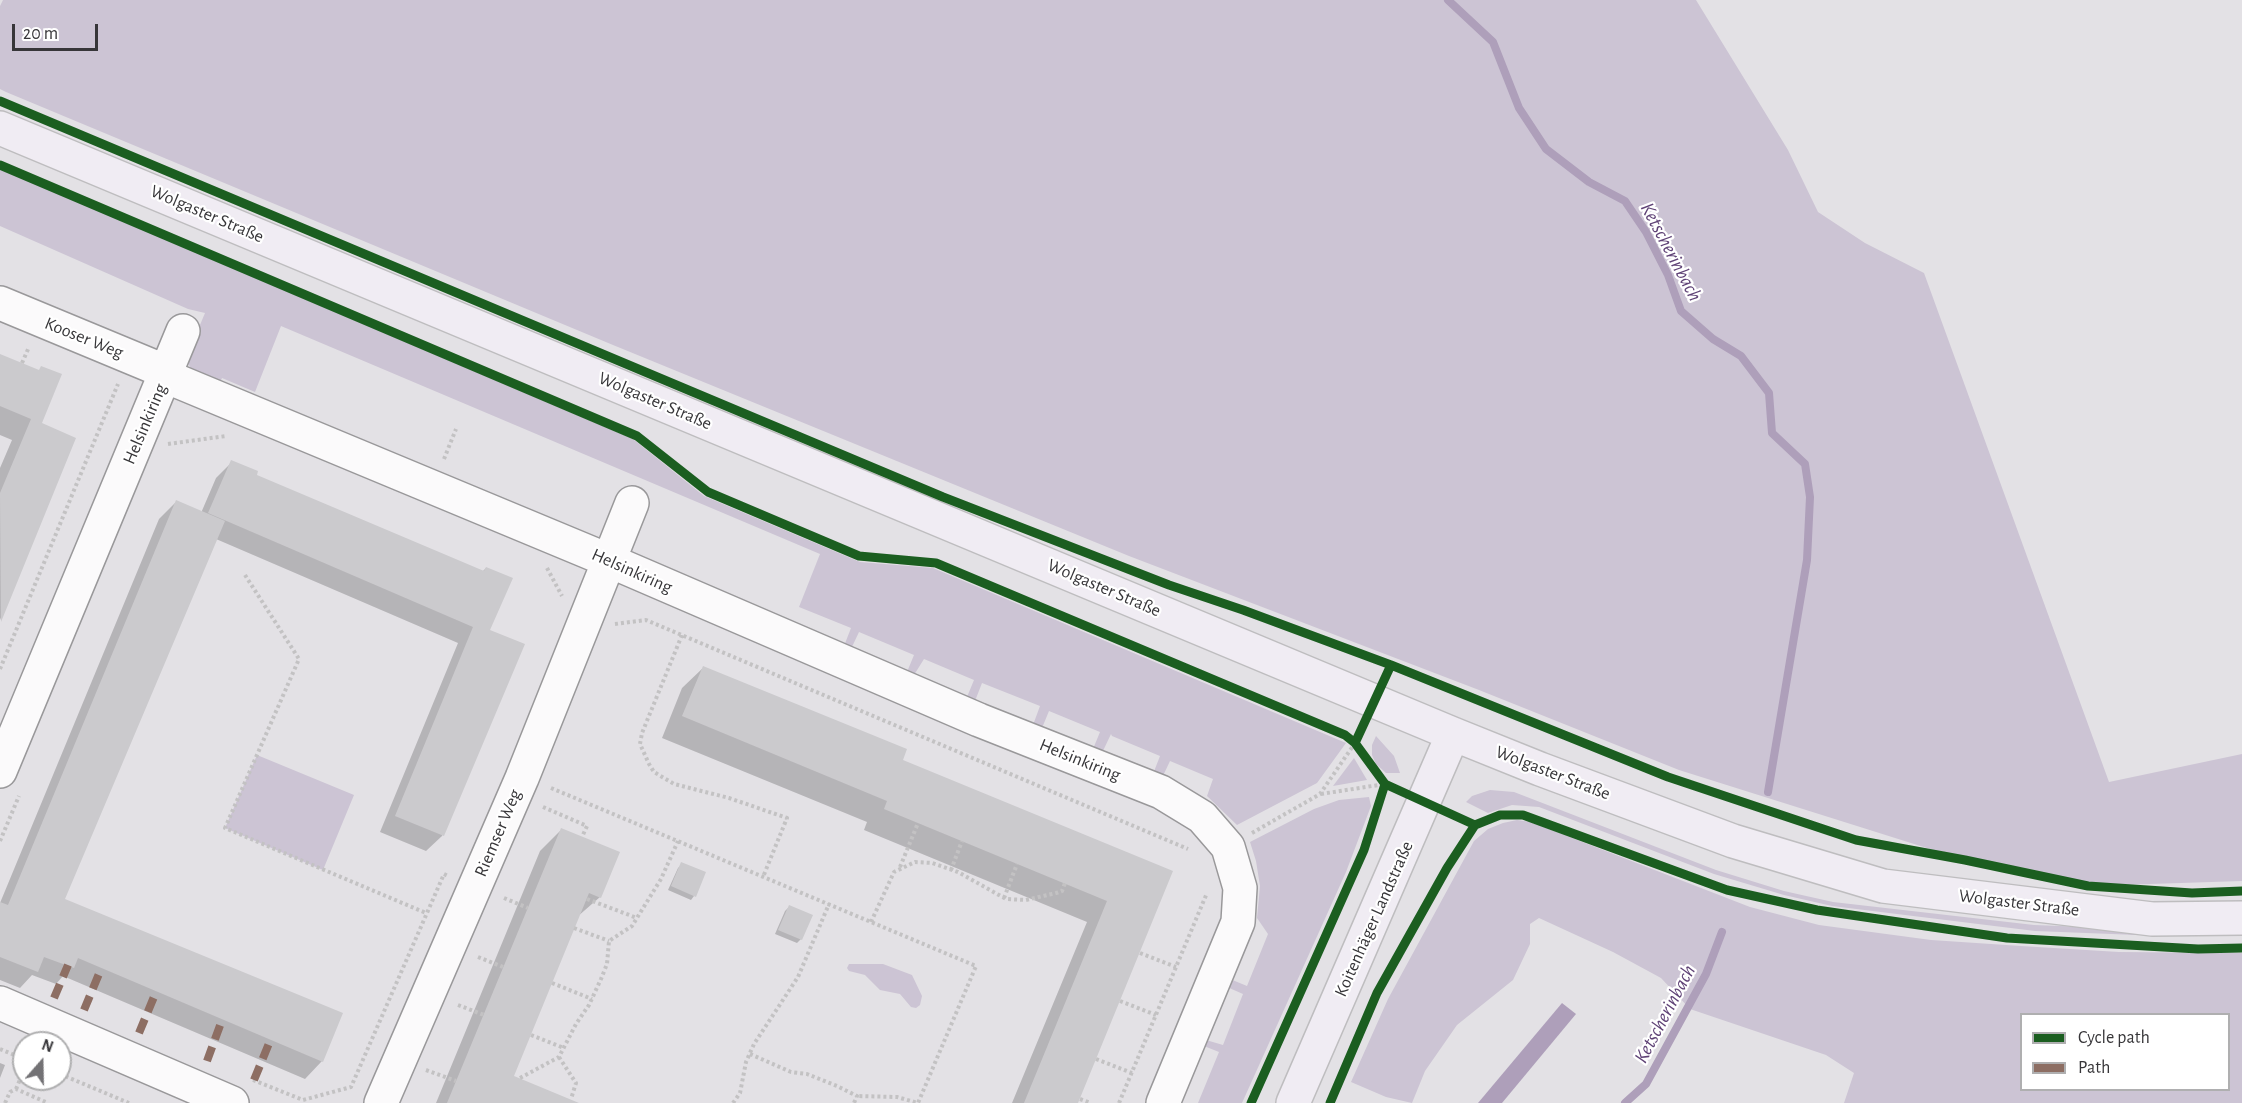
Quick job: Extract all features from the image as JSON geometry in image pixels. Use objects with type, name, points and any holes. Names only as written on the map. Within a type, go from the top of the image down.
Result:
[{"type":"main road","name":"Wolgaster Straße","points":[[0,128],[1453,734],[1733,841],[1883,886],[2152,919],[2242,918]]},
{"type":"main road","name":"Koitenhäger Landstraße","points":[[1293,1103],[1453,734]]},
{"type":"street","name":"Kooser Weg","points":[[0,303],[152,366],[165,376]]},
{"type":"street","points":[[165,376],[183,331]]},
{"type":"street","name":"Helsinkiring","points":[[12,778],[165,376],[610,561],[979,720],[1161,792],[1202,817],[1228,846],[1240,888],[1238,922],[1163,1103]]},
{"type":"street","name":"Riemser Weg","points":[[381,1103],[522,778],[577,606],[610,561],[632,503]]},
{"type":"street","points":[[0,1003],[238,1090]]},
{"type":"path","points":[[0,669],[118,383]]},
{"type":"path","points":[[168,444],[233,435]]},
{"type":"path","points":[[545,564],[577,606],[616,624],[646,620],[1211,858],[1320,794],[1384,784]]},
{"type":"path","points":[[245,575],[299,659],[225,828],[426,913]]},
{"type":"path","points":[[682,635],[642,733],[640,744],[654,772],[674,784],[729,798],[787,818],[763,877]]},
{"type":"path","points":[[1320,794],[1355,743]]},
{"type":"path","points":[[0,841],[12,778]]},
{"type":"path","points":[[548,787],[976,966],[918,1103],[897,1098],[857,1096],[807,1074],[791,1072],[750,1054]]},
{"type":"path","points":[[540,805],[587,826],[582,837]]},
{"type":"path","points":[[1377,993],[1447,868],[1476,825],[1500,815],[1523,815],[1727,890],[1817,910],[1880,919]]},
{"type":"path","points":[[871,922],[892,876],[900,868],[918,823]]},
{"type":"path","points":[[609,941],[632,926],[662,879],[678,841]]},
{"type":"path","points":[[951,870],[962,841]]},
{"type":"path","points":[[900,868],[925,861],[976,881],[1004,898],[1026,900],[1056,893],[1062,891],[1065,883]]},
{"type":"path","points":[[1004,898],[1017,864]]},
{"type":"path","points":[[238,1090],[303,1100],[351,1087],[444,874],[451,877]]},
{"type":"path","points":[[1119,1103],[1211,883]]},
{"type":"path","points":[[500,896],[528,908]]},
{"type":"path","points":[[587,898],[637,918]]},
{"type":"path","points":[[733,1103],[740,1093],[754,1044],[798,977],[829,904]]},
{"type":"path","points":[[1900,922],[2007,938],[2066,941]]},
{"type":"path","points":[[574,928],[609,941]]},
{"type":"path","points":[[520,1078],[559,1057],[592,999],[607,964],[609,941]]},
{"type":"path","points":[[1140,953],[1176,967]]},
{"type":"path","points":[[475,956],[503,967]]},
{"type":"path","points":[[552,982],[592,999]]},
{"type":"path","points":[[1120,1001],[1156,1015]]},
{"type":"path","points":[[454,1003],[484,1015]]},
{"type":"path","points":[[1330,1103],[1368,1015]]},
{"type":"path","points":[[531,1035],[564,1048]]},
{"type":"path","points":[[559,1057],[576,1083],[571,1099]]},
{"type":"path","points":[[1096,1059],[1132,1073]]},
{"type":"path","points":[[426,1069],[456,1081]]},
{"type":"path","points":[[72,1079],[129,1103]]},
{"type":"path","points":[[21,1091],[48,1103]]},
{"type":"path","points":[[854,1103],[857,1096]]},
{"type":"path","points":[[1080,1099],[1091,1103]]},
{"type":"shaded area","points":[[3,0],[1696,0],[1788,150],[1818,212],[1865,243],[1924,273],[2109,782],[2242,754],[2242,881],[2088,886],[1965,860],[1679,770],[1479,690],[1129,556],[613,345],[6,92],[0,89],[0,6]]},
{"type":"shaded area","points":[[0,169],[633,439],[704,496],[860,562],[933,568],[1346,743],[1317,783],[1237,825],[1207,796],[1213,779],[1170,761],[1162,778],[1153,774],[1160,756],[1111,734],[1102,753],[1093,749],[1100,732],[1049,711],[1042,728],[1033,725],[1040,706],[982,683],[975,701],[967,697],[974,680],[924,659],[914,675],[907,672],[914,655],[859,632],[851,649],[844,646],[851,628],[799,607],[820,554],[281,326],[255,392],[222,378],[218,388],[193,373],[187,356],[205,313],[188,309],[0,226]]},
{"type":"shaded area","points":[[1376,736],[1394,756],[1400,773],[1386,773],[1376,764],[1372,755],[1372,745]]},
{"type":"shaded area","points":[[257,755],[354,795],[323,870],[225,828]]},
{"type":"shaded area","points":[[1354,758],[1367,780],[1333,786]]},
{"type":"shaded area","points":[[1490,790],[1514,792],[1716,870],[1784,891],[1833,902],[2034,925],[2242,933],[2137,935],[2035,931],[1832,906],[1784,895],[1714,874],[1539,807],[1512,805],[1488,813],[1466,802],[1472,796]]},
{"type":"shaded area","points":[[1369,797],[1371,806],[1346,872],[1242,1103],[1198,1103],[1219,1052],[1204,1046],[1206,1040],[1223,1045],[1243,994],[1227,987],[1230,979],[1247,986],[1268,934],[1257,918],[1260,886],[1250,842],[1314,809],[1339,800]]},
{"type":"shaded area","points":[[1517,820],[1531,822],[1750,907],[1819,925],[1931,940],[2021,946],[2119,952],[2242,953],[2242,1103],[1844,1103],[1854,1073],[1826,1055],[1690,1009],[1661,978],[1613,952],[1539,918],[1530,924],[1530,944],[1513,980],[1457,1025],[1425,1071],[1412,1103],[1386,1097],[1351,1082],[1388,999],[1474,841],[1488,829]]},
{"type":"shaded area","points":[[849,964],[883,964],[912,975],[922,996],[920,1005],[916,1008],[911,1007],[900,994],[880,990],[865,975],[849,971],[847,968]]},
{"type":"shaded area","points":[[1562,1003],[1576,1014],[1502,1103],[1478,1103]]},
{"type":"building","points":[[0,354],[39,370],[41,366],[62,374],[42,423],[76,438],[1,622],[0,493],[31,419],[0,406]]},
{"type":"building","points":[[231,460],[258,471],[257,475],[484,571],[486,567],[513,578],[490,630],[525,644],[444,836],[395,816],[473,627],[208,513]]},
{"type":"building","points":[[176,500],[225,521],[65,899],[343,1013],[323,1062],[78,958],[74,968],[44,957],[38,972],[0,957],[0,902],[8,905]]},
{"type":"building","points":[[703,666],[907,749],[903,760],[1173,871],[1078,1103],[1024,1103],[1107,901],[884,809],[887,801],[682,716]]},
{"type":"building","points":[[561,828],[620,852],[601,898],[589,893],[514,1076],[579,1103],[447,1103]]},
{"type":"building","points":[[681,862],[706,872],[696,897],[671,886]]},
{"type":"building","points":[[789,905],[813,915],[802,940],[778,930]]},
{"type":"waterway","name":"Ketscherinbach","points":[[1448,0],[1493,42],[1519,108],[1546,149],[1589,182],[1625,201],[1646,232],[1668,275],[1681,311],[1713,339],[1741,356],[1769,393],[1772,433],[1805,464],[1810,497],[1807,560],[1768,792]]},
{"type":"waterway","name":"Ketscherinbach","points":[[1625,1103],[1646,1084],[1706,974],[1722,932]]},
{"type":"marked path","points":[[54,998],[68,965]]},
{"type":"marked path","points":[[84,1010],[101,969]]},
{"type":"marked path","points":[[139,1033],[156,992]]},
{"type":"marked path","points":[[207,1061],[222,1020]]},
{"type":"marked path","points":[[254,1080],[270,1041]]},
{"type":"cycle path","points":[[0,101],[943,497],[1169,585],[1391,665],[1668,777],[1856,840],[2088,886],[2192,893],[2242,891]]},
{"type":"cycle path","points":[[0,165],[637,436],[708,492],[859,556],[936,563],[1345,735],[1355,743],[1385,784],[1364,850],[1251,1103]]},
{"type":"cycle path","points":[[1355,743],[1391,665]]},
{"type":"cycle path","points":[[1385,784],[1475,825]]},
{"type":"cycle path","points":[[1330,1103],[1377,993],[1447,868],[1475,825],[1500,815],[1523,815],[1727,890],[1817,910],[2007,938],[2198,949],[2242,948]]}]
